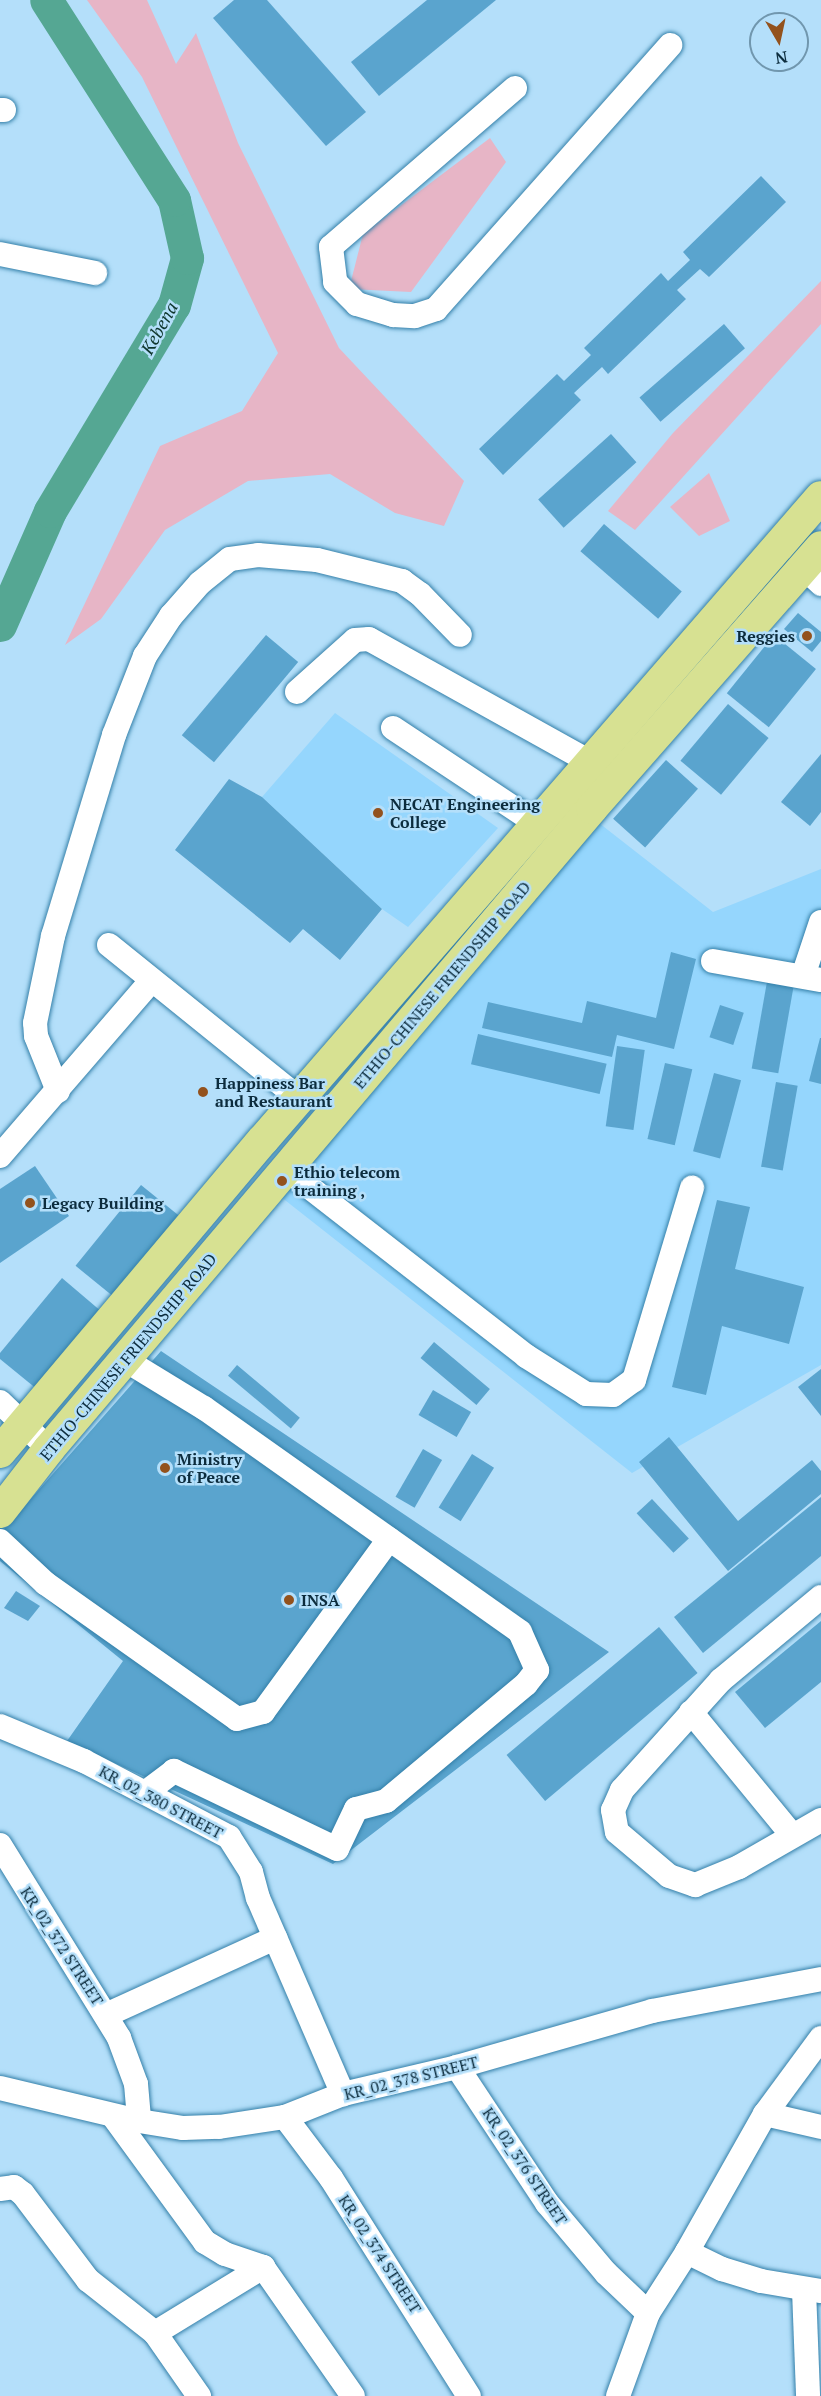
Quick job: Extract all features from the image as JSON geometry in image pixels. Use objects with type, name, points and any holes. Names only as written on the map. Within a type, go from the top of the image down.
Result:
[{"type":"main road","name":"ETHIO-CHINESE FRIENDSHIP ROAD","points":[[0,1452],[300,1099],[539,825],[580,798],[592,763],[821,497]]},
{"type":"main road","name":"ETHIO-CHINESE FRIENDSHIP ROAD","points":[[0,1512],[49,1449],[127,1360],[286,1169],[580,798],[815,566]]},
{"type":"street","points":[[515,88],[331,247],[335,282],[357,304],[393,315],[415,316],[436,309],[670,45]]},
{"type":"street","points":[[0,254],[95,273]]},
{"type":"street","points":[[58,1091],[36,1036],[36,1023],[53,936],[114,735],[145,656],[171,616],[200,583],[230,559],[258,555],[317,560],[402,581],[420,594],[460,635]]},
{"type":"street","points":[[297,692],[355,640],[369,639],[592,763]]},
{"type":"street","points":[[393,728],[539,825]]},
{"type":"street","points":[[713,962],[812,978],[821,922]]},
{"type":"street","points":[[109,945],[300,1099]]},
{"type":"street","points":[[0,1156],[151,981]]},
{"type":"street","points":[[286,1169],[526,1356],[586,1394],[613,1395],[634,1380],[692,1188]]},
{"type":"street","points":[[127,1360],[204,1408],[520,1632],[537,1670],[526,1684],[386,1801],[356,1809],[337,1849],[174,1771],[146,1792]]},
{"type":"street","points":[[0,1402],[21,1426],[49,1449]]},
{"type":"street","points":[[0,1541],[45,1583],[237,1719],[263,1712],[389,1539]]},
{"type":"street","points":[[821,1597],[722,1680],[622,1790],[613,1810],[617,1832],[669,1876],[695,1885],[739,1867],[792,1834],[821,1820]]},
{"type":"street","points":[[691,1712],[792,1834]]},
{"type":"street","name":"KR_02_380 STREET","points":[[0,1726],[146,1792],[229,1837],[251,1872],[275,1938],[343,2094]]},
{"type":"street","name":"KR_02_372 STREET","points":[[0,1845],[106,2015],[129,2062],[139,2121]]},
{"type":"street","name":"KR_02_372 STREET","points":[[106,2015],[275,1938]]},
{"type":"street","name":"KR_02_378 STREET","points":[[0,2088],[113,2116],[183,2128],[285,2117],[343,2094],[457,2067],[652,2011],[821,1979]]},
{"type":"street","points":[[618,2396],[648,2313],[687,2252],[765,2114],[821,2038]]},
{"type":"street","name":"KR_02_376 STREET","points":[[457,2067],[547,2203],[606,2273],[648,2313]]},
{"type":"street","points":[[765,2114],[821,2127]]},
{"type":"street","points":[[113,2116],[205,2242],[225,2254],[263,2267],[353,2396]]},
{"type":"street","name":"KR_02_374 STREET","points":[[285,2117],[331,2178],[470,2396]]},
{"type":"street","points":[[0,2189],[14,2187],[23,2194],[88,2280],[155,2333],[199,2396]]},
{"type":"street","points":[[687,2252],[722,2269],[813,2291],[808,2396]]},
{"type":"street","points":[[155,2333],[263,2267]]},
{"type":"shaded area","points":[[87,0],[147,0],[176,64],[196,33],[238,143],[339,348],[464,481],[444,526],[395,513],[330,474],[248,481],[165,530],[101,619],[65,645],[160,446],[242,411],[278,353],[142,77]]},
{"type":"shaded area","points":[[490,138],[506,162],[411,292],[349,289],[363,234]]},
{"type":"shaded area","points":[[821,281],[821,324],[635,530],[608,511],[673,433]]},
{"type":"shaded area","points":[[709,473],[730,521],[699,536],[670,507]]},
{"type":"shaded area","name":"NECAT Engineering College","points":[[335,713],[498,828],[408,927],[382,909],[262,797]]},
{"type":"shaded area","points":[[599,823],[713,912],[821,869],[821,1365],[632,1473],[281,1197]]},
{"type":"building","points":[[234,0],[267,0],[366,112],[326,146],[213,18]]},
{"type":"building","points":[[427,0],[496,0],[379,96],[351,62]]},
{"type":"building","points":[[761,176],[786,202],[709,277],[700,269],[677,290],[686,299],[608,374],[602,367],[574,393],[581,400],[503,475],[479,449],[557,374],[564,381],[591,355],[584,348],[661,273],[668,281],[690,260],[683,252]]},
{"type":"building","points":[[724,324],[745,348],[660,422],[639,397]]},
{"type":"building","points":[[611,434],[636,462],[564,528],[538,500]]},
{"type":"building","points":[[604,524],[682,592],[658,619],[580,551]]},
{"type":"building","name":"Reggies","points":[[798,613],[821,632],[821,641],[812,652],[784,629]]},
{"type":"building","points":[[266,635],[298,662],[214,762],[182,735]]},
{"type":"building","points":[[774,635],[816,669],[769,727],[727,693]]},
{"type":"building","points":[[728,704],[769,738],[721,795],[680,761]]},
{"type":"building","points":[[821,754],[821,812],[810,826],[781,802]]},
{"type":"building","points":[[666,760],[698,789],[645,847],[613,819]]},
{"type":"building","points":[[229,779],[262,797],[382,909],[340,960],[303,929],[290,943],[175,850]]},
{"type":"building","points":[[671,952],[696,959],[674,1049],[617,1035],[612,1057],[482,1028],[488,1002],[582,1023],[587,1001],[656,1018]]},
{"type":"building","points":[[768,976],[795,981],[778,1073],[752,1069]]},
{"type":"building","points":[[720,1005],[744,1013],[733,1045],[709,1037]]},
{"type":"building","points":[[478,1034],[607,1064],[600,1094],[471,1064]]},
{"type":"building","points":[[821,1038],[821,1084],[809,1081]]},
{"type":"building","points":[[617,1046],[645,1050],[633,1130],[606,1126]]},
{"type":"building","points":[[665,1063],[692,1069],[675,1145],[647,1139]]},
{"type":"building","points":[[714,1073],[741,1080],[720,1158],[693,1151]]},
{"type":"building","points":[[776,1082],[798,1086],[783,1171],[761,1167]]},
{"type":"building","name":"Legacy Building","points":[[35,1166],[69,1216],[0,1263],[0,1189]]},
{"type":"building","points":[[141,1185],[182,1218],[117,1299],[76,1266]]},
{"type":"building","points":[[717,1200],[750,1207],[735,1269],[804,1287],[789,1344],[722,1326],[706,1395],[672,1387]]},
{"type":"building","points":[[62,1278],[102,1312],[38,1390],[0,1359],[0,1353]]},
{"type":"building","points":[[434,1342],[490,1389],[476,1405],[421,1358]]},
{"type":"building","name":"INSA","points":[[161,1351],[609,1652],[333,1864],[67,1741],[123,1661],[0,1561],[0,1534]]},
{"type":"building","points":[[237,1365],[300,1418],[291,1428],[228,1376]]},
{"type":"building","points":[[821,1369],[821,1416],[798,1387]]},
{"type":"building","points":[[433,1390],[471,1412],[457,1437],[419,1415]]},
{"type":"building","points":[[669,1437],[738,1521],[812,1460],[821,1471],[821,1494],[728,1571],[639,1462]]},
{"type":"building","points":[[423,1449],[442,1460],[415,1508],[396,1497]]},
{"type":"building","points":[[472,1454],[494,1468],[461,1521],[439,1507]]},
{"type":"building","points":[[821,1497],[821,1556],[703,1653],[674,1617]]},
{"type":"building","points":[[652,1499],[689,1538],[673,1553],[637,1513]]},
{"type":"building","points":[[16,1591],[40,1606],[28,1621],[4,1608]]},
{"type":"building","points":[[821,1621],[821,1682],[765,1728],[735,1692]]},
{"type":"building","points":[[659,1627],[698,1673],[545,1801],[507,1755]]},
{"type":"waterway","name":"Kebena","points":[[0,625],[50,511],[174,305],[187,258],[174,200],[46,0]]},
{"type":"place","name":"Reggies","points":[[807,636]]},
{"type":"place","name":"NECAT Engineering College","points":[[378,813]]},
{"type":"place","name":"Happiness Bar and Restaurant","points":[[203,1092]]},
{"type":"place","name":"Ethio telecom training ,","points":[[282,1181]]},
{"type":"place","name":"Legacy Building","points":[[30,1203]]},
{"type":"place","name":"Ministry of Peace","points":[[165,1468]]},
{"type":"place","name":"INSA","points":[[289,1600]]}]
